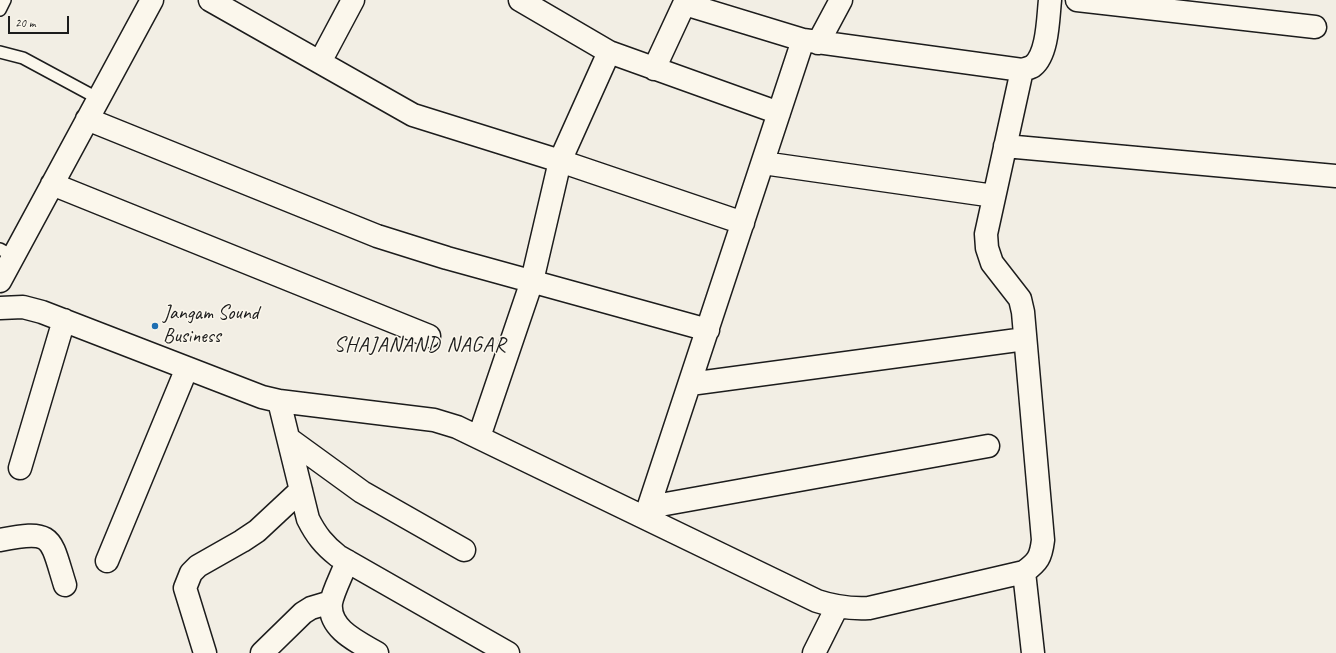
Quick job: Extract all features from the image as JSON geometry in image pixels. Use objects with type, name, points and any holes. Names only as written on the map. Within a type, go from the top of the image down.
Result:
[{"type":"street","points":[[0,281],[7,252],[52,184],[152,0]]},
{"type":"street","points":[[210,0],[413,115],[743,223]]},
{"type":"street","points":[[320,62],[353,0]]},
{"type":"street","points":[[520,0],[609,52],[779,113]]},
{"type":"street","points":[[647,512],[779,113],[811,42],[841,0]]},
{"type":"street","points":[[654,69],[686,2],[811,42],[1022,70],[1032,67],[1040,58],[1044,46],[1050,0]]},
{"type":"street","points":[[1077,0],[1315,27]]},
{"type":"street","points":[[479,437],[532,281],[560,162],[609,52]]},
{"type":"street","points":[[0,308],[23,307],[64,320],[262,397],[279,402],[434,420],[457,427],[647,512],[817,601],[837,607],[854,609],[869,608],[1024,572],[1036,563],[1041,553],[1043,540],[1025,339],[1020,299],[992,263],[987,248],[986,234],[1022,70]]},
{"type":"street","points":[[87,119],[377,236],[448,258],[708,330]]},
{"type":"street","points":[[1005,146],[1336,176]]},
{"type":"street","points":[[763,164],[994,196]]},
{"type":"street","points":[[52,184],[429,336]]},
{"type":"street","points":[[20,468],[64,320]]},
{"type":"street","points":[[690,384],[1025,339]]},
{"type":"street","points":[[107,561],[187,368]]},
{"type":"street","points":[[279,402],[308,519],[315,534],[326,547],[347,562],[508,653]]},
{"type":"street","points":[[289,439],[362,492],[464,550]]},
{"type":"street","points":[[647,512],[988,446]]},
{"type":"street","points":[[205,653],[185,588],[191,573],[198,566],[257,531],[301,490]]},
{"type":"street","points":[[0,540],[26,535],[39,535],[48,540],[53,547],[65,585]]},
{"type":"street","points":[[347,562],[331,602],[333,617],[350,638],[364,650]]},
{"type":"street","points":[[1024,572],[1033,653]]},
{"type":"street","points":[[262,653],[303,613],[311,608],[331,602]]},
{"type":"street","points":[[814,653],[837,607]]},
{"type":"lane","points":[[0,10],[5,0]]},
{"type":"lane","points":[[0,52],[23,58],[99,99]]},
{"type":"place","name":"Jangam Sound Business","points":[[155,326]]},
{"type":"district","name":"SHAJANAND NAGAR","points":[[420,345]]}]
